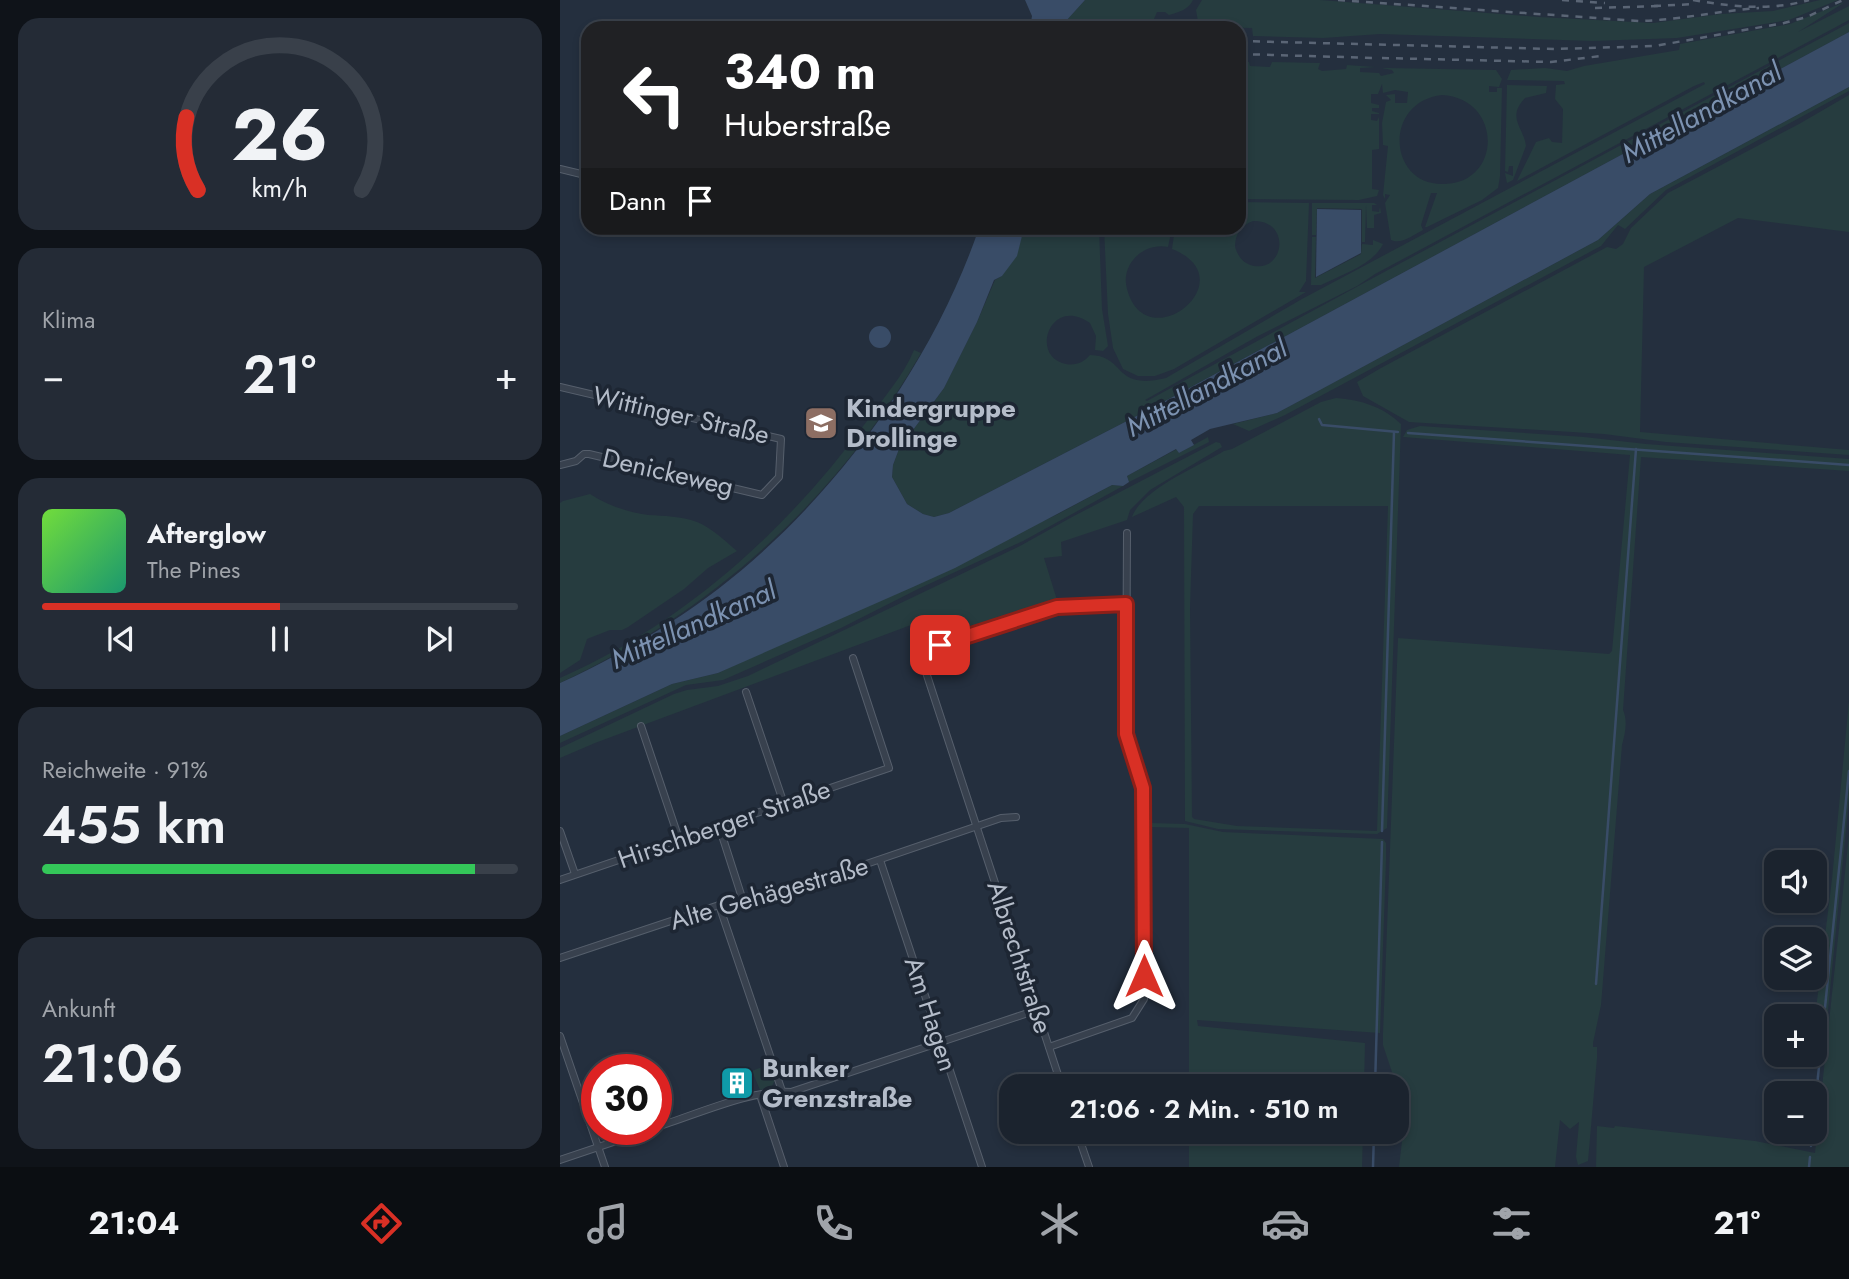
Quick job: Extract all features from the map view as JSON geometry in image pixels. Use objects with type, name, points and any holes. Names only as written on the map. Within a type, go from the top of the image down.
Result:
[{"type":"street","points":[[560,169],[581,174]]},
{"type":"street","name":"Wittinger Straße","points":[[560,387],[781,439],[779,477],[762,495]]},
{"type":"street","name":"Denickeweg","points":[[560,465],[576,461],[584,453],[762,495]]},
{"type":"street","points":[[1049,1047],[1127,1021],[1138,1013],[1144,999],[1143,788],[1126,734],[1127,534]]},
{"type":"street","name":"Albrechtstraße","points":[[1058,1074],[919,651],[1057,607],[1126,604]]},
{"type":"street","name":"Hirschberger Straße","points":[[560,880],[889,768],[852,658]]},
{"type":"street","points":[[746,692],[784,804]]},
{"type":"street","points":[[641,726],[679,839]]},
{"type":"street","points":[[977,827],[1001,818],[1016,817]]},
{"type":"street","points":[[719,826],[744,904]]},
{"type":"street","name":"Alte Gehägestraße","points":[[560,958],[719,905],[744,904],[977,827]]},
{"type":"street","points":[[560,831],[575,874]]},
{"type":"street","name":"Am Hagen","points":[[880,860],[982,1167]]},
{"type":"street","points":[[719,905],[782,1091]]},
{"type":"street","points":[[672,1122],[736,1100],[782,1091],[791,1092],[1037,1010]]},
{"type":"street","points":[[560,1036],[605,1167]]},
{"type":"street","points":[[760,1095],[784,1167]]},
{"type":"street","points":[[1081,1144],[1089,1167]]},
{"type":"street","points":[[560,1160],[604,1145]]},
{"type":"green space","points":[[1085,0],[1193,0],[1183,10],[1169,15],[1157,12],[1154,19],[1147,21],[1066,21]]},
{"type":"green space","points":[[1202,0],[1320,0],[1653,23],[1721,14],[1773,11],[1820,0],[1838,0],[1789,20],[1677,38],[1593,41],[1380,34],[1323,38],[1253,36],[1252,28],[1246,28],[1246,21],[1198,21],[1196,10]]},
{"type":"green space","points":[[1845,2],[1798,32],[1849,6],[1849,20],[1357,286],[1258,336],[1145,400],[1849,23],[1849,32],[1154,407],[949,513],[934,517],[907,504],[892,477],[899,449],[944,388],[995,280],[1002,276],[1022,235],[1099,235],[1102,309],[1108,346],[1103,351],[1095,350],[1096,336],[1090,323],[1076,316],[1064,317],[1055,322],[1049,330],[1049,351],[1055,359],[1073,364],[1090,355],[1102,357],[1128,377],[1137,380],[1166,378],[1302,299],[1705,84],[1704,82],[1694,86],[1517,181],[1536,142],[1549,138],[1552,142],[1562,143],[1563,109],[1555,99],[1556,85],[1565,84],[1564,81],[1507,80],[1511,70],[1545,68],[1567,71],[1679,50],[1680,44],[1790,24]]},
{"type":"green space","points":[[1246,62],[1249,62],[1250,66],[1270,67],[1272,62],[1320,63],[1318,69],[1322,71],[1346,69],[1347,65],[1375,67],[1360,68],[1360,72],[1379,73],[1381,76],[1394,73],[1382,68],[1496,70],[1502,79],[1499,87],[1489,86],[1489,92],[1497,92],[1497,88],[1502,88],[1498,188],[1482,200],[1425,227],[1437,193],[1431,193],[1421,225],[1423,230],[1403,240],[1391,240],[1385,203],[1390,195],[1385,194],[1385,199],[1383,195],[1388,146],[1383,145],[1382,123],[1386,102],[1391,100],[1386,95],[1395,94],[1395,103],[1407,103],[1408,92],[1395,90],[1383,93],[1382,84],[1378,94],[1371,94],[1371,103],[1379,105],[1379,108],[1372,108],[1372,111],[1379,114],[1371,114],[1371,120],[1377,121],[1379,117],[1379,149],[1372,150],[1372,189],[1379,190],[1377,196],[1359,200],[1246,199]],"holes":[[[1442,95],[1462,100],[1476,110],[1485,124],[1488,140],[1485,156],[1477,170],[1464,180],[1445,184],[1426,181],[1412,172],[1403,159],[1400,143],[1402,127],[1409,112],[1423,101]]]},
{"type":"green space","points":[[1507,85],[1547,86],[1546,93],[1525,98],[1517,111],[1516,117],[1526,146],[1513,180],[1507,183],[1505,173],[1513,176],[1513,166],[1509,166],[1508,172],[1505,171]]},
{"type":"green space","points":[[1849,87],[1849,91],[1666,190],[1625,229],[1618,225],[1601,246],[1285,415],[1249,431],[1233,424],[1277,413],[1598,240],[1650,194]]},
{"type":"green space","points":[[1849,95],[1849,232],[1738,218],[1644,267],[1640,432],[1849,450],[1849,455],[1666,442],[1604,434],[1409,422],[1363,396],[1357,382],[1607,247],[1616,249],[1623,244],[1631,228],[1668,193]]},
{"type":"green space","points":[[1246,202],[1309,203],[1306,281],[1299,292],[1306,292],[1174,369],[1155,376],[1138,376],[1123,369],[1113,348],[1108,314],[1104,235],[1171,235],[1168,247],[1159,246],[1143,252],[1136,257],[1127,271],[1127,289],[1138,309],[1153,317],[1170,316],[1185,307],[1196,294],[1200,278],[1193,262],[1172,249],[1174,235],[1238,235],[1235,247],[1244,261],[1254,266],[1264,265],[1272,261],[1277,254],[1278,236],[1274,228],[1265,223],[1253,221],[1246,225]]},
{"type":"green space","points":[[1312,203],[1374,203],[1377,205],[1372,205],[1372,211],[1379,212],[1380,207],[1381,213],[1374,215],[1374,228],[1367,228],[1366,205],[1365,242],[1362,242],[1362,209],[1317,208],[1316,235],[1312,235]]},
{"type":"green space","points":[[1312,237],[1316,237],[1315,278],[1361,254],[1362,244],[1373,245],[1373,240],[1383,244],[1372,258],[1356,269],[1321,285],[1311,285]]},
{"type":"green space","points":[[914,350],[921,353],[888,406],[851,456],[810,503],[766,546],[719,586],[669,622],[560,683],[560,678],[606,656],[691,601],[768,536],[836,461],[893,386]]},
{"type":"green space","points":[[1336,398],[1363,403],[1387,413],[1401,424],[1387,828],[1377,834],[1218,829],[1185,821],[1184,507],[1176,497],[1132,517],[1147,497],[1172,479],[1321,402]],"holes":[[[1199,506],[1388,506],[1377,831],[1237,826],[1192,817],[1190,608],[1193,514]]]},
{"type":"green space","points":[[1420,426],[1849,459],[1849,471],[1641,457],[1623,710],[1626,728],[1622,745],[1601,1005],[1593,1043],[1593,1047],[1597,1047],[1597,1058],[1588,1161],[1578,1165],[1576,1157],[1579,1122],[1570,1129],[1560,1120],[1555,1167],[1399,1167],[1402,1144],[1409,1144],[1409,1074],[1393,1074],[1383,1045],[1398,638],[1609,654],[1612,651],[1630,455],[1403,437],[1407,430]]},
{"type":"green space","points":[[1208,437],[1209,442],[1129,482],[1127,476],[1177,449],[1179,453]]},
{"type":"green space","points":[[1216,442],[1222,447],[1150,490],[1130,510],[1127,520],[1061,542],[1062,556],[1044,558],[1057,600],[1003,616],[933,642],[924,633],[919,622],[560,758],[560,748],[674,694],[718,686],[748,676],[1020,546]]},
{"type":"green space","points":[[1112,485],[1123,486],[1023,541],[841,628],[723,680],[686,685],[560,743],[560,736],[672,684],[718,673],[1058,514]]},
{"type":"green space","points":[[590,494],[610,505],[632,512],[679,517],[697,522],[713,531],[737,551],[708,568],[684,589],[628,627],[610,630],[587,639],[580,660],[560,673],[560,503]]},
{"type":"green space","points":[[1849,701],[1849,798],[1827,1021],[1827,1004],[1817,1004],[1818,990],[1827,990],[1826,927]]},
{"type":"green space","points":[[1151,823],[1185,824],[1223,832],[1383,839],[1386,843],[1386,860],[1380,1033],[1197,1020],[1198,1026],[1365,1043],[1364,1074],[1189,1074],[1189,828],[1149,827]]},
{"type":"green space","points":[[1849,835],[1849,1167],[1596,1167],[1597,1126],[1755,1141],[1815,1153],[1816,1144],[1827,1144],[1827,1081],[1823,1081],[1824,1067],[1827,1067],[1827,1041]]},
{"type":"green space","points":[[770,1061],[775,1080],[772,1086],[760,1090],[752,1071]]},
{"type":"green space","points":[[1189,1144],[1363,1144],[1362,1167],[1189,1167]]},
{"type":"water","points":[[1025,0],[1085,0],[1066,21],[1031,21],[1032,16]]},
{"type":"water","name":"Mittellandkanal","points":[[1849,32],[1849,87],[1650,194],[1598,240],[1277,413],[1210,429],[1191,440],[1194,445],[1179,453],[1176,449],[1127,476],[1129,482],[1123,486],[1112,485],[955,568],[718,673],[672,684],[560,736],[560,683],[644,639],[721,586],[770,545],[815,499],[857,450],[895,397],[928,342],[956,285],[976,235],[1022,235],[1017,256],[1002,276],[994,280],[977,322],[944,388],[899,449],[892,477],[907,504],[934,517],[949,513],[1154,407]]},
{"type":"water","points":[[1317,209],[1361,210],[1361,253],[1316,277]]},
{"type":"water","points":[[880,326],[888,329],[891,337],[888,345],[880,348],[872,345],[869,337],[872,329]]},
{"type":"waterway","points":[[1319,419],[1322,425],[1398,432]]},
{"type":"waterway","points":[[1382,831],[1394,432]]},
{"type":"waterway","points":[[1408,433],[1849,465]]},
{"type":"waterway","points":[[1596,984],[1636,449]]},
{"type":"waterway","points":[[1818,1081],[1849,771]]},
{"type":"waterway","points":[[1375,1074],[1382,842]]},
{"type":"waterway","points":[[1373,1167],[1374,1144]]},
{"type":"waterway","points":[[1809,1167],[1810,1157]]},
{"type":"railway","points":[[1338,0],[1639,21],[1759,8]]},
{"type":"railway","points":[[1562,0],[1605,3]]},
{"type":"railway","points":[[1693,0],[1751,7],[1780,6],[1809,0]]},
{"type":"railway","points":[[1246,41],[1554,49],[1655,46],[1784,23],[1807,17],[1843,0]]},
{"type":"railway","points":[[1654,6],[1696,4]]},
{"type":"railway","points":[[1595,8],[1661,6]]},
{"type":"railway","points":[[1246,54],[1376,58]]},
{"type":"railway","points":[[1382,58],[1551,62],[1601,56]]},
{"type":"place","name":"Kindergruppe Drollinge","points":[[821,423]]},
{"type":"place","name":"Bunker Grenzstraße","points":[[737,1083]]},
{"type":"route","points":[[940,645],[1057,607],[1126,604],[1126,734],[1143,782],[1144,976]]}]
